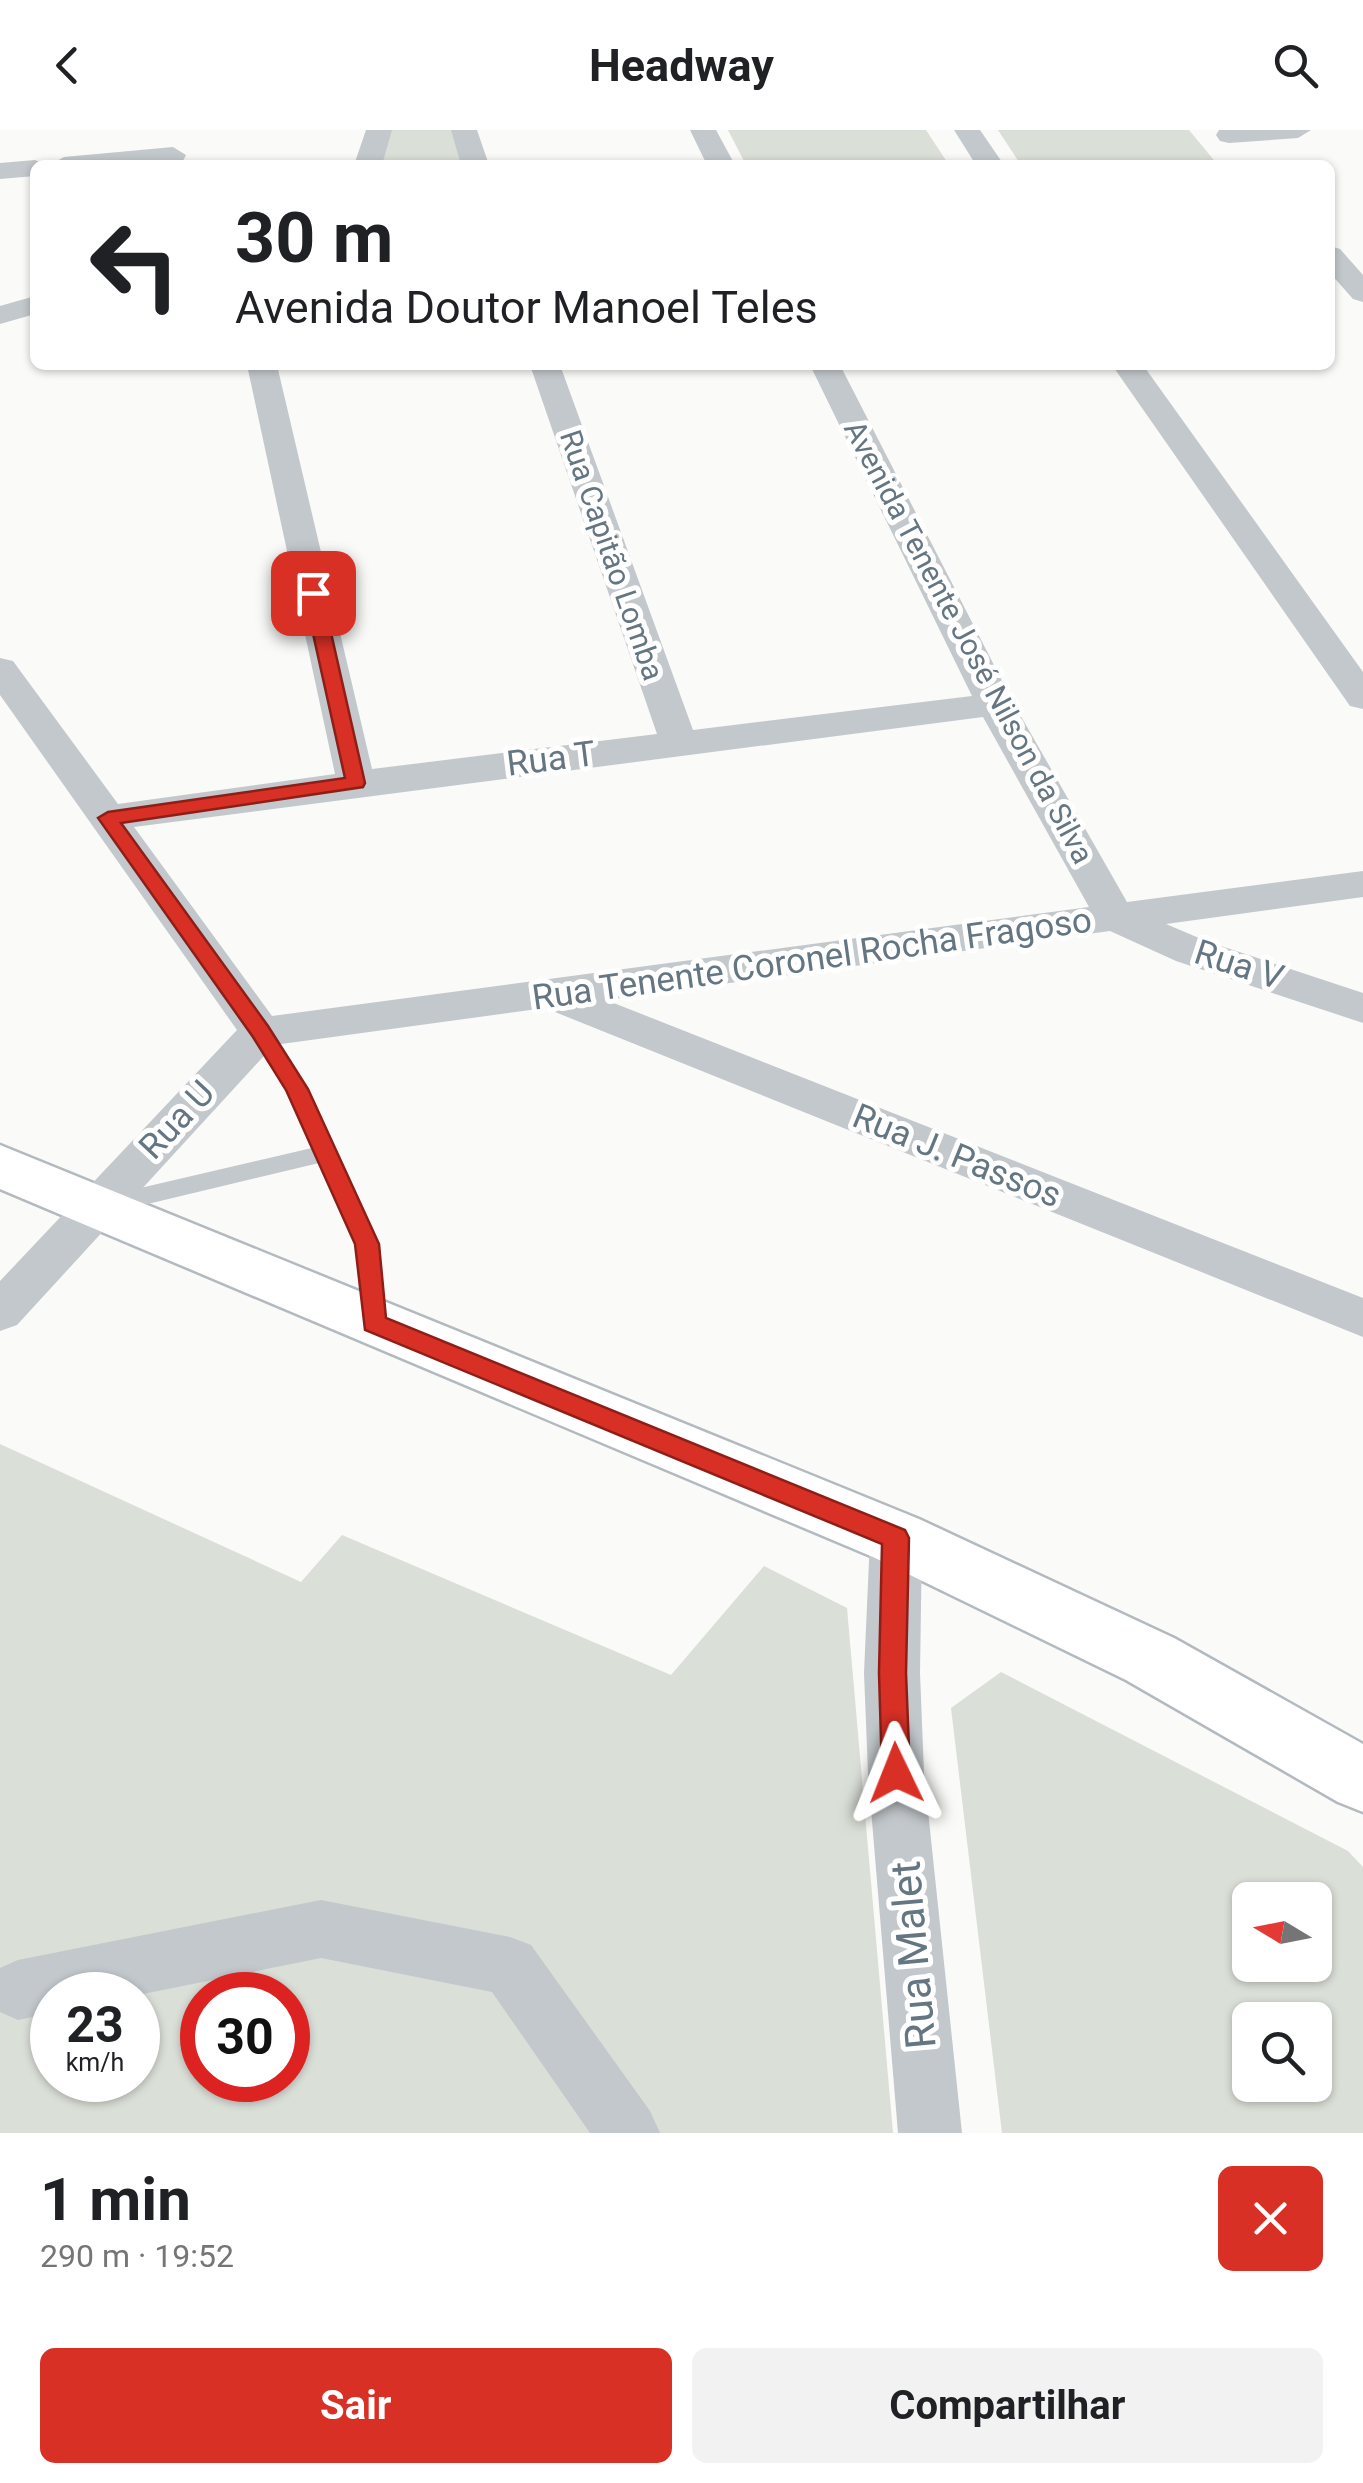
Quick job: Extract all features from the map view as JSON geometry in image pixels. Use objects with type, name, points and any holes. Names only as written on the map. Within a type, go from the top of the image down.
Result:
[{"type":"main road","points":[[0,1165],[94,1208],[896,1538],[1150,1659],[1363,1780]]},
{"type":"street","points":[[370,160],[379,130]]},
{"type":"street","points":[[464,130],[473,160]]},
{"type":"street","points":[[703,130],[719,160]]},
{"type":"street","points":[[967,130],[987,160]]},
{"type":"street","points":[[1227,132],[1298,130]]},
{"type":"street","points":[[1227,132],[1251,160]]},
{"type":"street","points":[[118,160],[173,155]]},
{"type":"street","points":[[0,171],[30,168]]},
{"type":"street","points":[[1335,261],[1363,293]]},
{"type":"street","points":[[0,315],[30,306]]},
{"type":"street","points":[[263,370],[356,783]]},
{"type":"street","name":"Rua Capitão Lomba","points":[[547,370],[679,744]]},
{"type":"street","name":"Avenida Tenente José Nilson da Silva","points":[[828,370],[995,704],[1116,918]]},
{"type":"street","points":[[1132,370],[1363,698]]},
{"type":"street","points":[[0,669],[260,1032]]},
{"type":"street","name":"Rua T","points":[[108,818],[356,783],[995,704]]},
{"type":"street","name":"Rua Tenente Coronel Rocha Fragoso","points":[[260,1032],[1363,884]]},
{"type":"street","name":"Rua V","points":[[1116,918],[1192,951],[1363,1008]]},
{"type":"street","name":"Rua J. Passos","points":[[551,995],[1363,1318]]},
{"type":"street","name":"Rua U","points":[[0,1312],[260,1032]]},
{"type":"street","name":"Rua Malet","points":[[896,1538],[892,1673],[896,1773],[930,2133]]},
{"type":"street","points":[[18,1990],[321,1929],[510,1966],[628,2133]]},
{"type":"lane","points":[[260,1032],[296,1089],[367,1244],[374,1324]]},
{"type":"lane","points":[[94,1208],[326,1154]]},
{"type":"shaded area","points":[[379,130],[464,130],[473,160],[370,160]]},
{"type":"shaded area","points":[[728,130],[926,130],[946,160],[743,160]]},
{"type":"shaded area","points":[[998,130],[1189,130],[1214,160],[1018,160]]},
{"type":"shaded area","points":[[0,1444],[301,1582],[342,1535],[671,1675],[764,1566],[847,1608],[893,2133],[0,2133]]},
{"type":"shaded area","points":[[1001,1672],[1348,1851],[1363,1867],[1363,2133],[1002,2133],[951,1708]]},
{"type":"route","points":[[313,593],[356,783],[108,818],[296,1089],[367,1244],[374,1324],[896,1538],[892,1673],[896,1773]]}]
